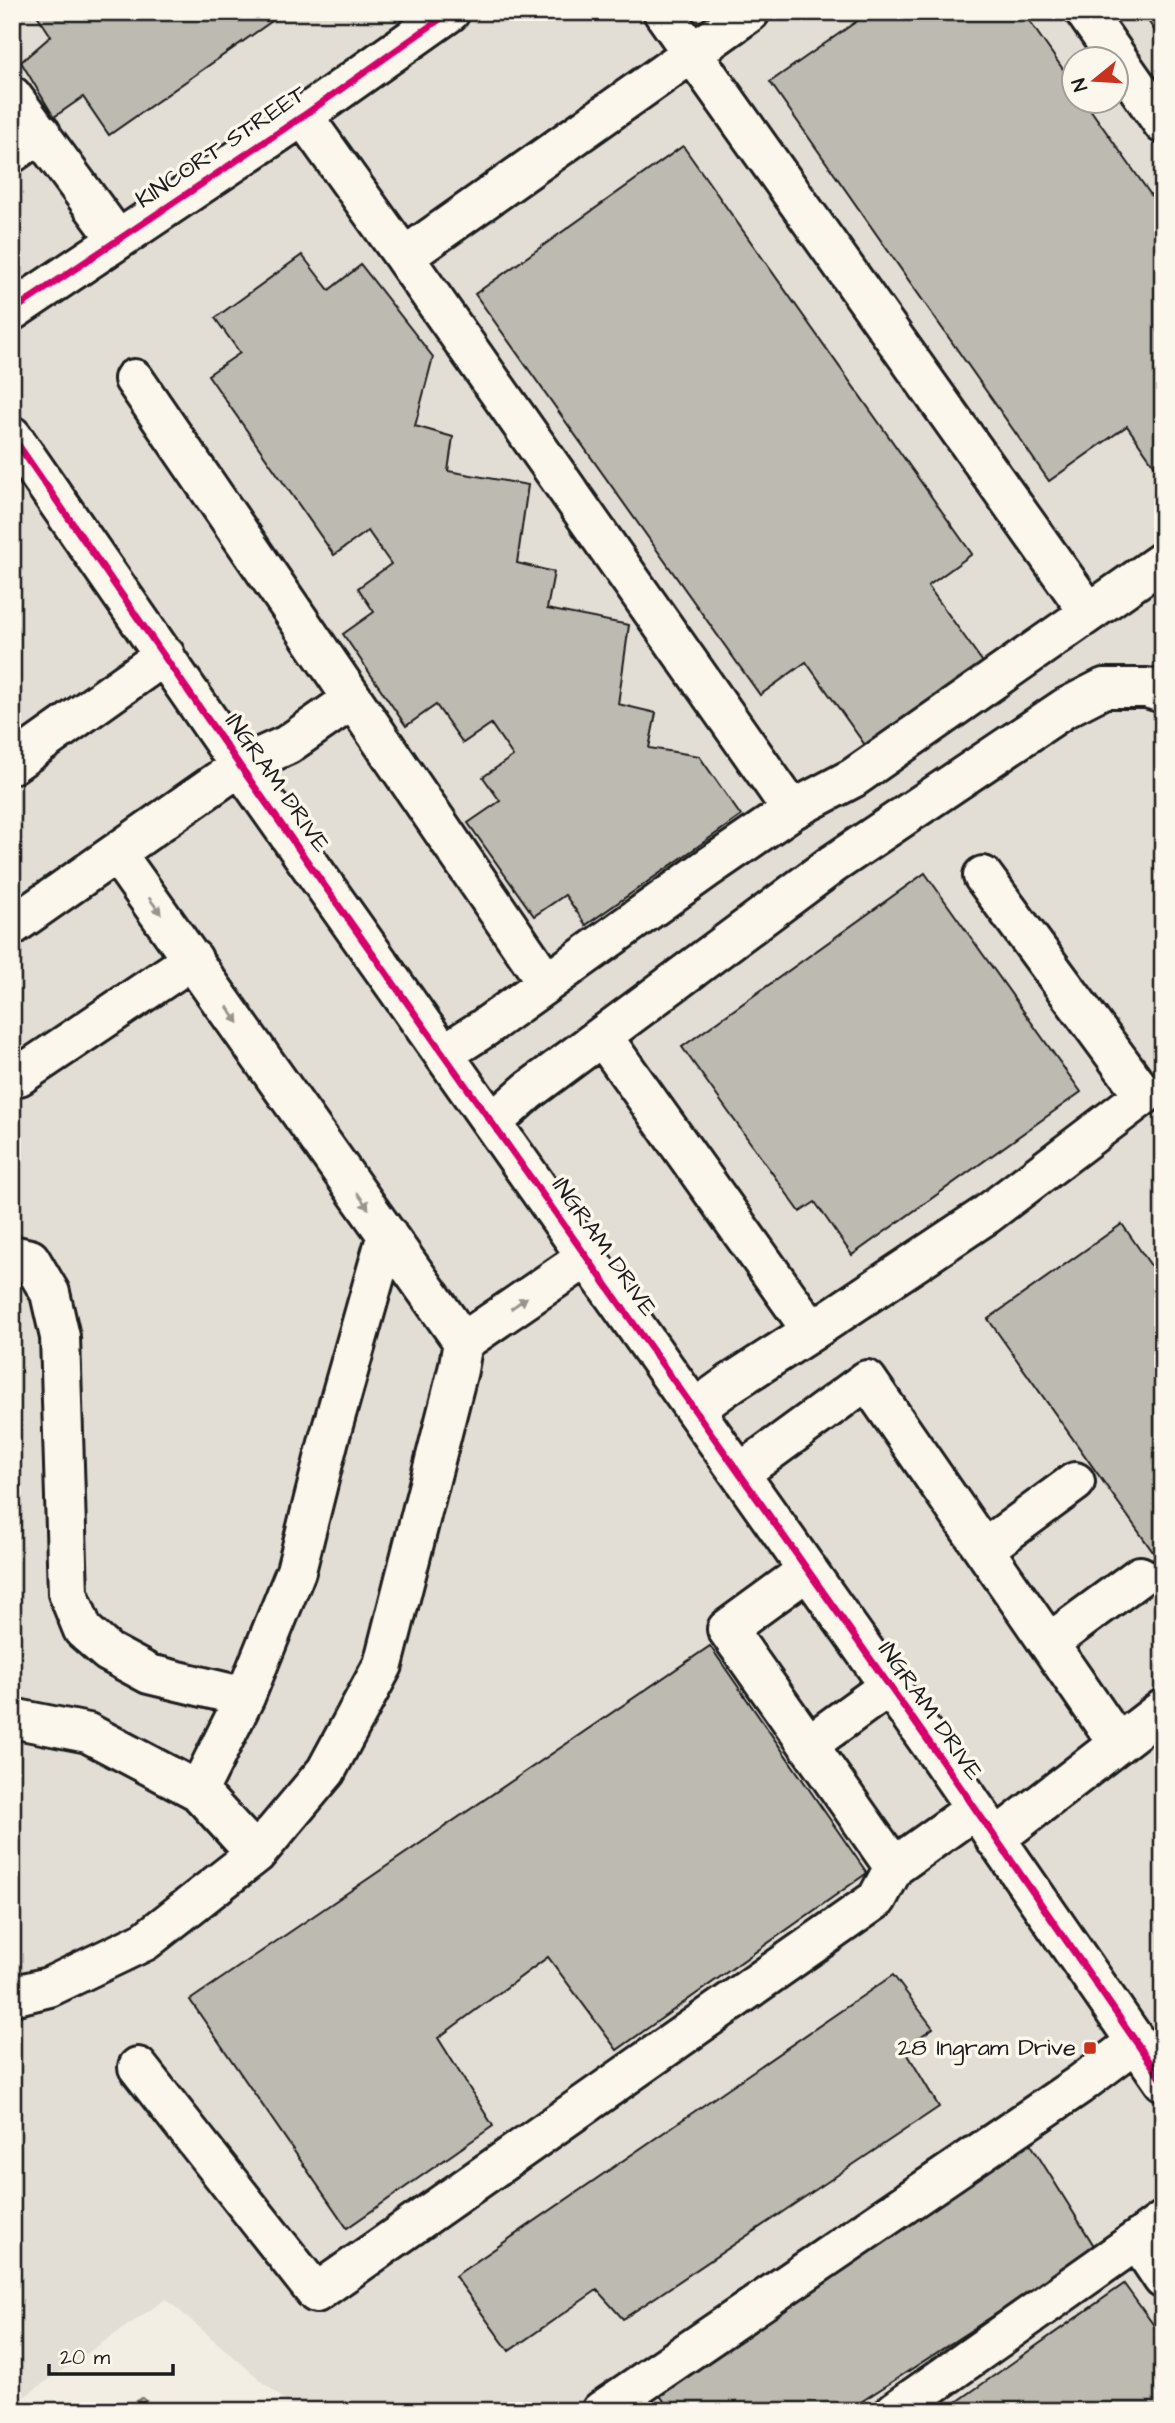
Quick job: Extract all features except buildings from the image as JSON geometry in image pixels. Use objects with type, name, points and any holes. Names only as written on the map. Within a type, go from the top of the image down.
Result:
[{"type":"street","name":"KINCORT STREET","points":[[12,311],[303,116],[450,12]]},
{"type":"street","points":[[663,12],[1088,611]]},
{"type":"street","points":[[404,257],[750,12]]},
{"type":"street","points":[[1084,12],[1163,124]]},
{"type":"street","points":[[12,96],[27,143],[118,240]]},
{"type":"street","points":[[303,116],[792,810]]},
{"type":"street","points":[[134,379],[547,983]]},
{"type":"street","name":"INGRAM DRIVE","points":[[12,436],[240,766],[740,1473],[1163,2081]]},
{"type":"street","points":[[444,1053],[484,1028],[792,810],[853,778],[1163,561]]},
{"type":"street","points":[[12,764],[165,655]]},
{"type":"street","points":[[493,1122],[528,1091],[834,864],[1065,708],[1104,688],[1147,688],[1163,693]]},
{"type":"street","points":[[12,926],[240,766],[287,746],[353,699]]},
{"type":"street","points":[[117,853],[463,1342]]},
{"type":"street","points":[[695,1409],[985,1215],[1144,1095],[983,876]]},
{"type":"street","points":[[12,1066],[19,1076],[193,959]]},
{"type":"street","points":[[602,1036],[812,1331]]},
{"type":"street","points":[[198,1791],[244,1697],[296,1571],[329,1439],[387,1234]]},
{"type":"street","points":[[12,1255],[30,1258],[50,1293],[60,1337],[68,1593],[83,1630],[108,1652],[149,1674],[244,1697]]},
{"type":"street","points":[[12,1996],[49,1987],[145,1941],[256,1854],[326,1771],[383,1665],[463,1342],[587,1256]]},
{"type":"street","points":[[740,1473],[867,1380],[1118,1744]]},
{"type":"street","points":[[984,1549],[1075,1482]]},
{"type":"street","points":[[808,1570],[727,1629],[894,1867]]},
{"type":"street","points":[[1049,1643],[1140,1576]]},
{"type":"street","points":[[808,1745],[889,1686]]},
{"type":"street","points":[[138,2067],[316,2293],[877,1899],[894,1867],[985,1824],[1118,1744],[1163,1709]]},
{"type":"street","points":[[12,1718],[88,1733],[198,1791],[256,1854]]},
{"type":"street","points":[[601,2411],[1068,2092],[1135,2043]]},
{"type":"street","points":[[895,2411],[1150,2230],[1163,2279]]},
{"type":"shaded area","points":[[12,12],[1163,12],[1163,2411],[297,2411],[166,2299],[12,2405]]},
{"type":"shaded area","points":[[142,2398],[158,2411],[122,2411]]},
{"type":"cycle path","points":[[12,311],[303,116],[450,12]]},
{"type":"cycle path","points":[[12,436],[240,766],[941,1759],[1163,2081]]},
{"type":"place","name":"28 Ingram Drive","points":[[1090,2048]]}]
